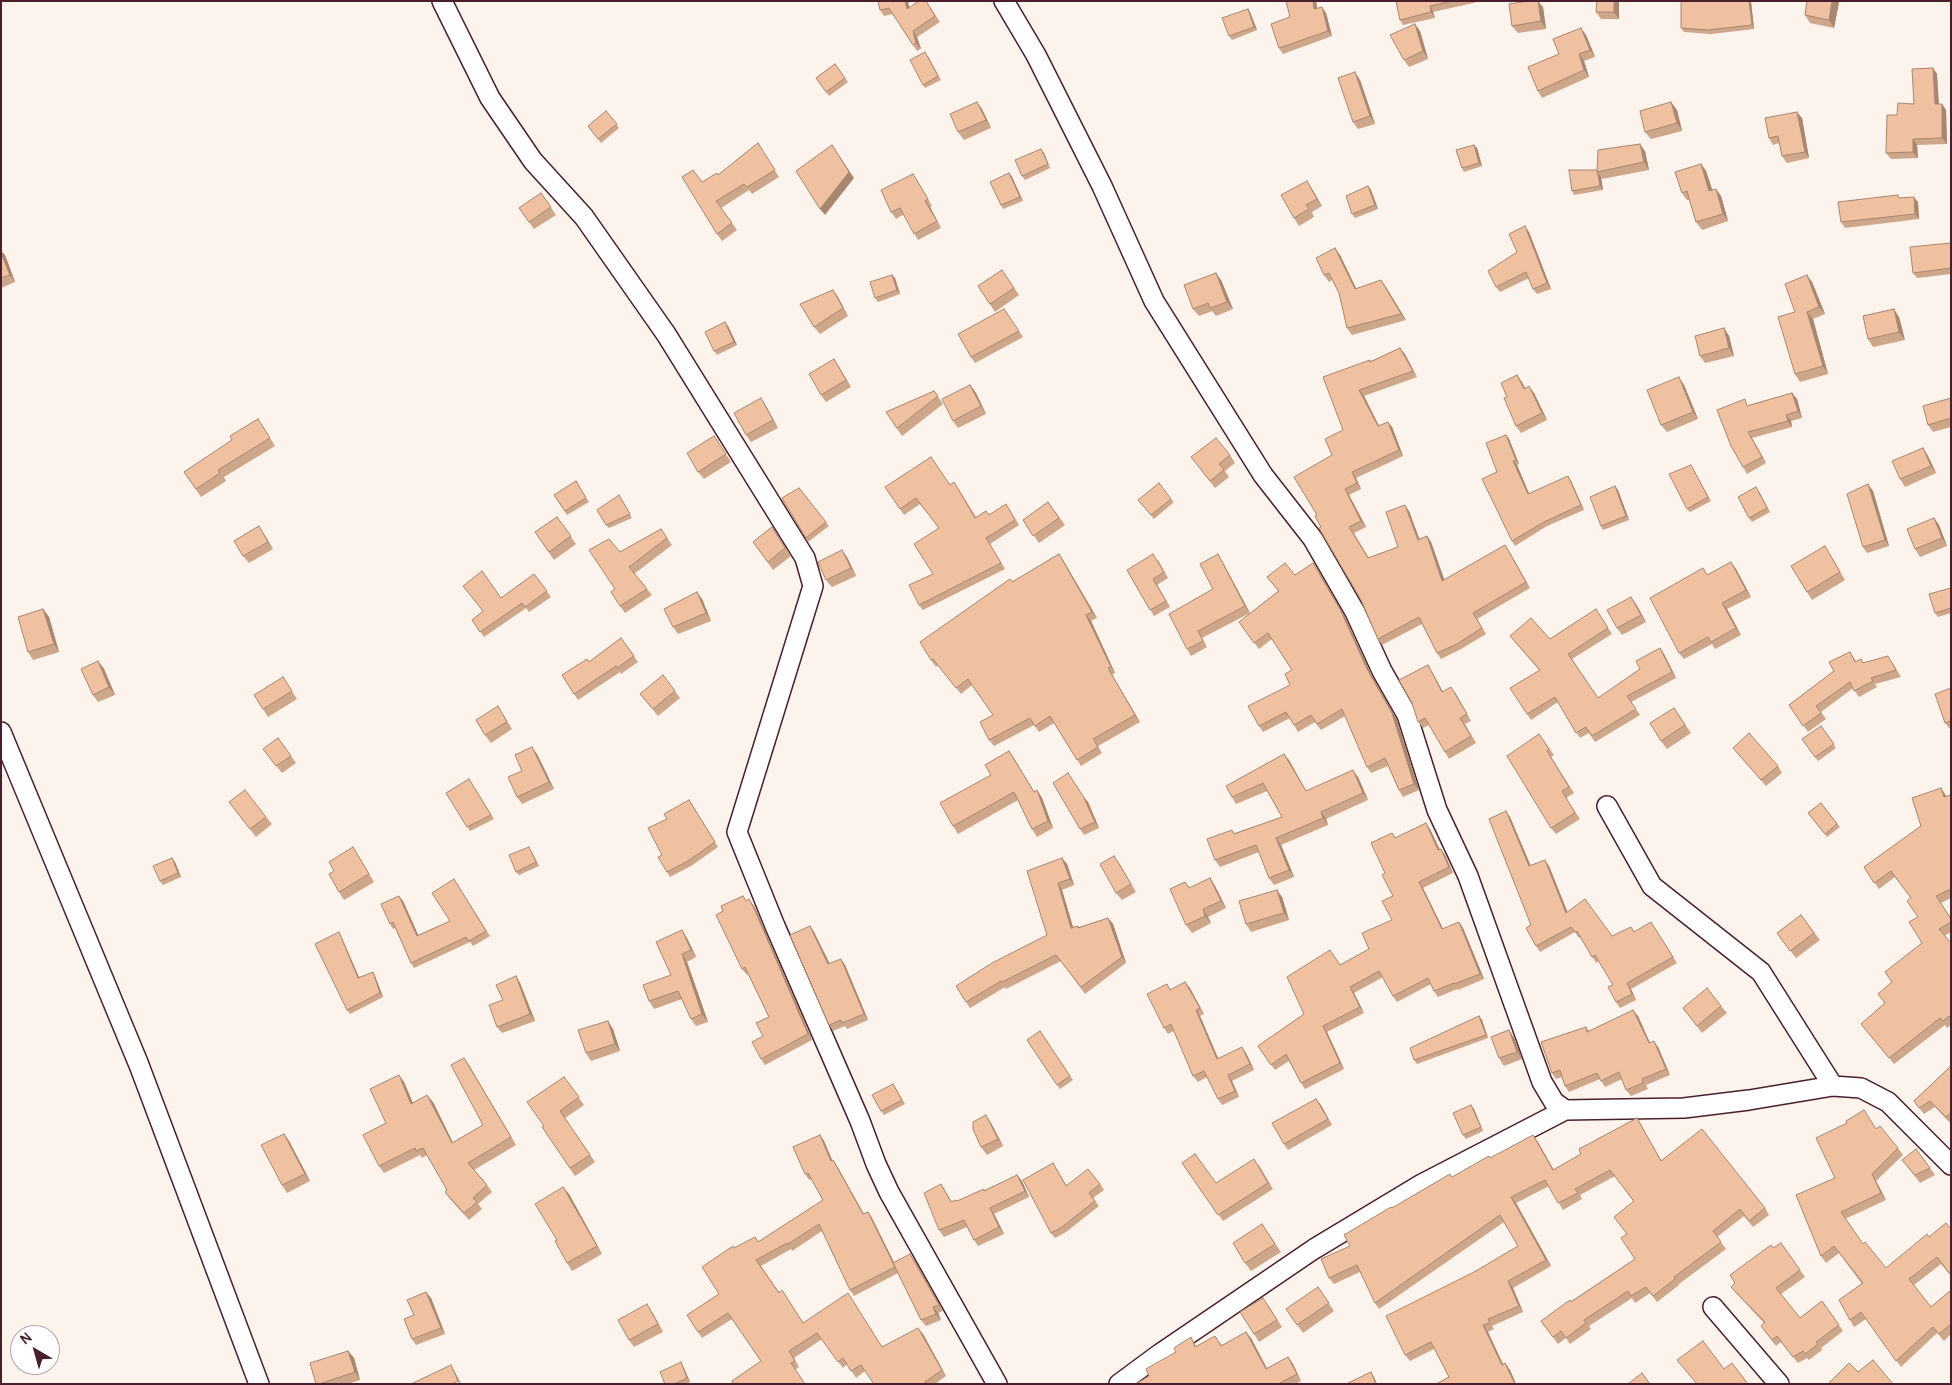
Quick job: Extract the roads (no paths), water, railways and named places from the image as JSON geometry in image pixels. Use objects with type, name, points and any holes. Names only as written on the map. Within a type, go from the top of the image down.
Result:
[{"type":"street","points":[[442,1],[490,98],[533,161],[584,217],[666,334],[805,558],[813,586],[737,832],[775,926],[889,1192],[997,1384]]},
{"type":"street","points":[[1004,1],[1036,55],[1102,186],[1154,301],[1263,475],[1313,539],[1355,612],[1382,671],[1407,714],[1437,810],[1468,876],[1542,1082],[1554,1102],[1565,1110]]},
{"type":"street","points":[[1,732],[139,1065],[259,1384]]},
{"type":"street","points":[[1607,806],[1652,886],[1761,972],[1833,1086]]},
{"type":"street","points":[[1119,1384],[1161,1353],[1314,1249],[1422,1184],[1565,1110],[1684,1108],[1749,1100],[1833,1086],[1861,1088],[1888,1102],[1951,1165]]},
{"type":"street","points":[[1713,1307],[1778,1384]]}]
